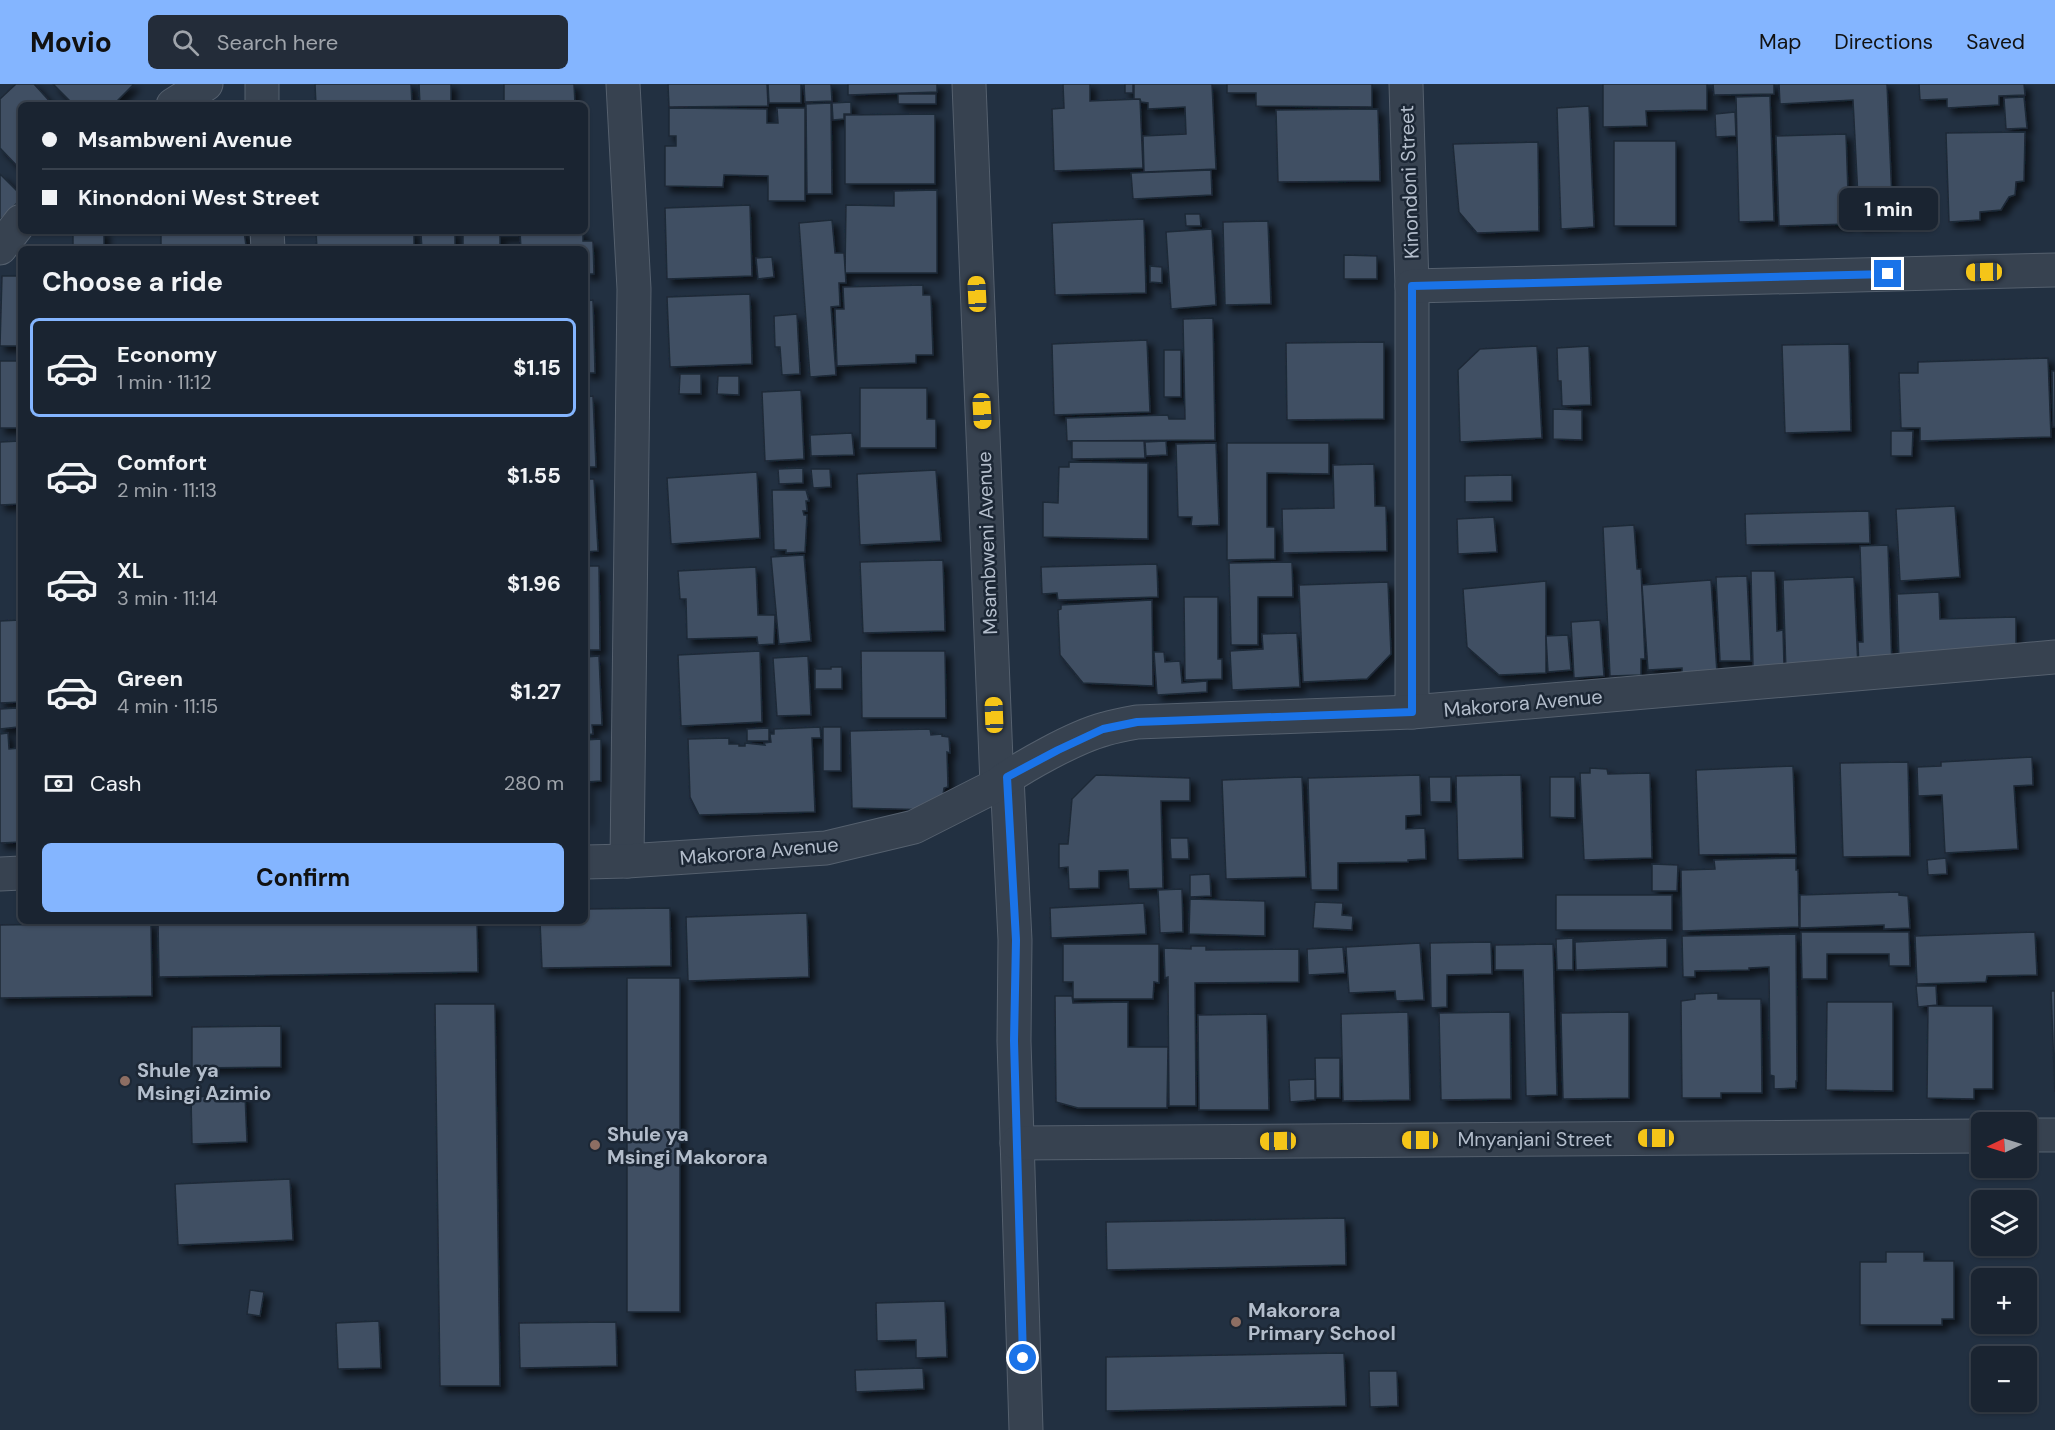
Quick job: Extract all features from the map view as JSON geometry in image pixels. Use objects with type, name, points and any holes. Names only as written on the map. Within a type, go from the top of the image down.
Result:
[{"type":"street","points":[[178,102],[206,84]]},
{"type":"street","points":[[262,84],[262,102]]},
{"type":"street","points":[[623,84],[634,289],[627,861]]},
{"type":"street","name":"Msambweni Avenue","points":[[969,84],[1002,782],[1016,940],[1014,1041],[1026,1430]]},
{"type":"street","name":"Kinondoni Street","points":[[1406,84],[1412,286],[1412,712]]},
{"type":"street","points":[[0,248],[18,225]]},
{"type":"street","points":[[1412,286],[2055,270]]},
{"type":"street","name":"Makorora Avenue","points":[[588,862],[826,848],[914,827],[1002,782],[1058,750],[1103,729],[1137,722],[1412,712],[2055,657]]},
{"type":"street","points":[[0,874],[18,873]]},
{"type":"street","points":[[2037,1135],[2055,1135]]},
{"type":"street","name":"Mnyanjani Street","points":[[1017,1143],[1971,1136]]},
{"type":"building","points":[[16,84],[34,84],[50,102],[18,102],[18,167],[0,148],[0,99]]},
{"type":"building","points":[[53,84],[134,84],[116,102],[71,102]]},
{"type":"building","points":[[315,84],[411,84],[412,102],[316,102]]},
{"type":"building","points":[[419,84],[451,84],[451,102],[420,102]]},
{"type":"building","points":[[504,84],[574,84],[575,102],[504,102]]},
{"type":"building","points":[[668,84],[767,84],[768,106],[669,107]]},
{"type":"building","points":[[768,84],[801,84],[801,103],[769,103]]},
{"type":"building","points":[[804,84],[831,84],[832,101],[805,102]]},
{"type":"building","points":[[848,84],[937,84],[937,92],[848,95]]},
{"type":"building","points":[[1063,84],[1090,84],[1090,101],[1140,99],[1143,168],[1054,171],[1052,109],[1064,108]]},
{"type":"building","points":[[1125,84],[1133,84],[1133,93],[1125,93]]},
{"type":"building","points":[[1134,84],[1212,84],[1216,169],[1144,172],[1143,136],[1186,134],[1185,107],[1148,109],[1148,103],[1134,99]]},
{"type":"building","points":[[1227,84],[1372,84],[1372,107],[1256,106],[1256,93],[1227,93]]},
{"type":"building","points":[[1603,84],[1707,84],[1707,110],[1646,111],[1647,126],[1603,127]]},
{"type":"building","points":[[1713,84],[1774,84],[1774,94],[1714,95]]},
{"type":"building","points":[[1779,84],[1887,84],[1893,223],[1857,225],[1856,198],[1858,198],[1853,100],[1780,104]]},
{"type":"building","points":[[1919,84],[2024,84],[2025,95],[1999,96],[1999,105],[1947,108],[1947,99],[1920,100]]},
{"type":"building","points":[[898,94],[936,94],[936,104],[898,104]]},
{"type":"building","points":[[1770,96],[1774,221],[1739,222],[1736,97]]},
{"type":"building","points":[[2024,97],[2027,128],[2006,129],[2004,98]]},
{"type":"building","points":[[851,102],[851,114],[844,114],[844,119],[833,120],[832,103]]},
{"type":"building","points":[[831,103],[832,194],[807,194],[806,104]]},
{"type":"building","points":[[1589,106],[1594,227],[1561,229],[1557,108]]},
{"type":"building","points":[[669,108],[767,109],[767,123],[778,123],[777,108],[805,108],[805,201],[768,201],[768,176],[724,175],[723,187],[665,186],[665,146],[676,146],[676,136],[669,136]]},
{"type":"building","points":[[1378,109],[1380,181],[1278,182],[1276,110]]},
{"type":"building","points":[[1735,112],[1736,136],[1716,137],[1715,114]]},
{"type":"building","points":[[935,114],[935,184],[845,184],[845,115]]},
{"type":"building","points":[[2025,132],[2024,181],[2016,182],[2015,195],[2009,197],[2001,210],[1980,212],[1980,220],[1949,222],[1946,133]]},
{"type":"building","points":[[1846,134],[1849,224],[1779,226],[1776,136]]},
{"type":"building","points":[[1614,141],[1676,141],[1676,226],[1614,226]]},
{"type":"building","points":[[1538,142],[1539,231],[1477,233],[1459,212],[1453,144]]},
{"type":"building","points":[[1211,170],[1212,195],[1133,199],[1131,173]]},
{"type":"building","points":[[0,174],[18,192],[18,202],[0,220]]},
{"type":"building","points":[[937,190],[937,273],[845,273],[846,205],[894,206],[894,191]]},
{"type":"building","points":[[750,205],[752,276],[667,279],[665,208]]},
{"type":"building","points":[[1185,214],[1200,214],[1201,226],[1186,226]]},
{"type":"building","points":[[1144,219],[1146,293],[1055,295],[1052,223]]},
{"type":"building","points":[[832,220],[835,253],[844,253],[846,283],[839,283],[840,306],[831,307],[836,375],[810,377],[799,223]]},
{"type":"building","points":[[1268,221],[1271,304],[1225,305],[1223,222]]},
{"type":"building","points":[[1212,229],[1216,305],[1171,309],[1166,232]]},
{"type":"building","points":[[73,234],[104,234],[104,246],[73,246]]},
{"type":"building","points":[[161,234],[244,234],[246,246],[161,246]]},
{"type":"building","points":[[316,234],[414,234],[414,246],[317,246]]},
{"type":"building","points":[[421,234],[455,234],[455,246],[422,246]]},
{"type":"building","points":[[463,234],[517,234],[517,236],[500,236],[500,246],[463,246]]},
{"type":"building","points":[[520,234],[583,234],[583,241],[593,241],[594,274],[588,274],[588,246],[521,246]]},
{"type":"building","points":[[1344,255],[1377,256],[1377,279],[1344,279]]},
{"type":"building","points":[[772,257],[774,277],[758,279],[756,258]]},
{"type":"building","points":[[1150,266],[1162,267],[1162,283],[1150,282]]},
{"type":"building","points":[[2,276],[18,276],[18,346],[0,346]]},
{"type":"building","points":[[923,285],[923,295],[931,295],[933,355],[916,355],[916,363],[837,366],[835,309],[844,309],[843,287]]},
{"type":"building","points":[[750,294],[752,364],[670,367],[667,297]]},
{"type":"building","points":[[593,300],[595,373],[588,373],[588,301]]},
{"type":"building","points":[[797,314],[800,374],[782,375],[780,347],[775,347],[774,316]]},
{"type":"building","points":[[1213,318],[1215,440],[1067,441],[1066,418],[1168,415],[1169,419],[1185,419],[1183,319]]},
{"type":"building","points":[[1147,340],[1150,412],[1054,415],[1052,344]]},
{"type":"building","points":[[1384,342],[1384,419],[1287,420],[1286,343]]},
{"type":"building","points":[[1849,344],[1851,431],[1785,433],[1782,345]]},
{"type":"building","points":[[1537,346],[1542,438],[1460,442],[1458,370],[1480,349]]},
{"type":"building","points":[[1589,346],[1591,405],[1562,406],[1561,381],[1558,381],[1557,348]]},
{"type":"building","points":[[1164,350],[1181,350],[1181,397],[1164,397]]},
{"type":"building","points":[[2048,358],[2051,437],[1920,441],[1920,428],[1901,428],[1899,373],[1918,373],[1918,362]]},
{"type":"building","points":[[0,361],[18,361],[18,428],[0,428]]},
{"type":"building","points":[[2052,371],[2055,371],[2055,427],[2053,427]]},
{"type":"building","points":[[680,374],[701,374],[701,394],[679,394]]},
{"type":"building","points":[[718,376],[739,376],[739,395],[717,394]]},
{"type":"building","points":[[860,388],[927,388],[927,419],[936,419],[936,448],[860,448]]},
{"type":"building","points":[[801,390],[804,459],[765,461],[762,392]]},
{"type":"building","points":[[593,396],[596,467],[588,467],[588,397]]},
{"type":"building","points":[[1553,409],[1582,410],[1582,440],[1553,439]]},
{"type":"building","points":[[1891,431],[1913,431],[1912,456],[1891,456]]},
{"type":"building","points":[[852,433],[854,455],[811,456],[810,435]]},
{"type":"building","points":[[18,441],[18,504],[0,505],[0,442]]},
{"type":"building","points":[[1072,441],[1144,441],[1145,458],[1072,459]]},
{"type":"building","points":[[1166,441],[1167,455],[1146,456],[1145,442]]},
{"type":"building","points":[[1216,443],[1219,525],[1191,526],[1192,517],[1178,517],[1176,444]]},
{"type":"building","points":[[1227,443],[1329,443],[1329,474],[1267,473],[1267,527],[1275,527],[1275,559],[1227,560]]},
{"type":"building","points":[[1069,462],[1148,463],[1148,539],[1043,537],[1043,502],[1058,503],[1059,467],[1069,467]]},
{"type":"building","points":[[1374,464],[1375,506],[1386,506],[1387,551],[1283,553],[1282,509],[1334,508],[1333,465]]},
{"type":"building","points":[[803,468],[803,483],[779,484],[778,469]]},
{"type":"building","points":[[811,469],[830,469],[831,487],[813,488]]},
{"type":"building","points":[[936,470],[941,541],[860,545],[857,474]]},
{"type":"building","points":[[757,472],[760,538],[671,544],[667,478]]},
{"type":"building","points":[[1512,475],[1512,501],[1465,502],[1465,476]]},
{"type":"building","points":[[588,479],[594,479],[598,551],[588,552]]},
{"type":"building","points":[[772,490],[806,490],[809,501],[806,501],[807,511],[803,511],[804,515],[807,515],[805,552],[786,553],[786,550],[774,550]]},
{"type":"building","points":[[1955,506],[1960,577],[1900,581],[1896,509]]},
{"type":"building","points":[[1869,511],[1870,543],[1746,545],[1745,514]]},
{"type":"building","points":[[1494,517],[1497,552],[1458,554],[1457,519]]},
{"type":"building","points":[[1634,525],[1637,569],[1641,569],[1645,659],[1641,659],[1641,675],[1610,676],[1603,527]]},
{"type":"building","points":[[1888,545],[1892,669],[1859,670],[1858,642],[1863,642],[1860,546]]},
{"type":"building","points":[[804,555],[811,641],[779,644],[771,557]]},
{"type":"building","points":[[943,560],[945,631],[863,633],[860,562]]},
{"type":"building","points":[[1292,562],[1293,597],[1258,597],[1258,645],[1231,645],[1229,563]]},
{"type":"building","points":[[1157,564],[1158,597],[1058,600],[1057,593],[1042,594],[1041,567]]},
{"type":"building","points":[[588,566],[599,566],[600,650],[588,650]]},
{"type":"building","points":[[756,567],[758,615],[775,615],[774,644],[758,645],[757,637],[687,639],[686,599],[680,599],[678,571]]},
{"type":"building","points":[[1751,571],[1775,571],[1777,631],[1783,630],[1784,666],[1753,667]]},
{"type":"building","points":[[1747,576],[1751,661],[1720,661],[1716,577]]},
{"type":"building","points":[[1854,577],[1858,668],[1786,671],[1783,580]]},
{"type":"building","points":[[1711,580],[1717,673],[1682,675],[1682,668],[1648,670],[1642,585]]},
{"type":"building","points":[[1546,581],[1546,673],[1499,675],[1467,647],[1463,589]]},
{"type":"building","points":[[1388,582],[1391,654],[1367,679],[1303,682],[1299,585]]},
{"type":"building","points":[[1939,592],[1940,619],[2016,617],[2016,652],[1899,661],[1897,594]]},
{"type":"building","points":[[1184,597],[1218,597],[1218,659],[1222,659],[1222,679],[1185,680]]},
{"type":"building","points":[[1152,600],[1153,686],[1083,683],[1060,655],[1058,610],[1061,609],[1061,605]]},
{"type":"building","points":[[18,620],[18,702],[0,703],[0,621]]},
{"type":"building","points":[[1600,620],[1604,676],[1574,678],[1571,622]]},
{"type":"building","points":[[1297,633],[1300,687],[1232,690],[1230,651],[1263,649],[1262,634]]},
{"type":"building","points":[[1568,635],[1571,670],[1548,672],[1546,636]]},
{"type":"building","points":[[760,651],[762,722],[681,726],[678,655]]},
{"type":"building","points":[[861,651],[945,651],[946,718],[862,718]]},
{"type":"building","points":[[1154,652],[1164,652],[1165,662],[1180,661],[1182,683],[1207,681],[1207,692],[1157,695]]},
{"type":"building","points":[[599,656],[602,725],[592,725],[593,734],[588,735],[588,657]]},
{"type":"building","points":[[808,656],[811,715],[777,716],[773,658]]},
{"type":"building","points":[[831,667],[842,667],[842,689],[815,689],[815,669],[831,669]]},
{"type":"building","points":[[17,708],[18,727],[0,729],[0,709]]},
{"type":"building","points":[[820,727],[821,738],[812,738],[815,812],[699,815],[690,797],[688,739],[729,738],[729,744],[739,744],[739,746],[745,746],[745,743],[765,745],[764,743],[771,742],[770,734],[774,734],[774,729]]},
{"type":"building","points":[[823,727],[841,727],[841,771],[823,771]]},
{"type":"building","points":[[769,728],[769,741],[747,741],[747,729]]},
{"type":"building","points":[[930,729],[931,735],[942,734],[942,736],[949,737],[948,787],[944,788],[942,803],[936,810],[852,808],[850,731]]},
{"type":"building","points":[[8,733],[9,749],[18,748],[18,842],[0,843],[0,734]]},
{"type":"building","points":[[601,739],[601,781],[588,782],[588,740]]},
{"type":"building","points":[[2032,757],[2033,785],[2014,786],[2018,849],[1945,853],[1942,795],[1918,796],[1917,767],[1941,766],[1941,762]]},
{"type":"building","points":[[1908,762],[1910,856],[1843,857],[1840,763]]},
{"type":"building","points":[[1793,766],[1796,854],[1699,855],[1696,770]]},
{"type":"building","points":[[1590,768],[1607,769],[1608,774],[1650,773],[1652,858],[1584,860],[1580,773],[1590,773]]},
{"type":"building","points":[[1096,775],[1190,778],[1190,801],[1161,801],[1163,888],[1129,889],[1128,870],[1099,871],[1099,888],[1069,889],[1068,867],[1059,868],[1059,844],[1068,844],[1072,799]]},
{"type":"building","points":[[1420,775],[1421,815],[1406,816],[1406,829],[1425,828],[1426,859],[1408,860],[1408,862],[1338,863],[1338,890],[1311,890],[1308,778]]},
{"type":"building","points":[[1521,775],[1523,858],[1458,860],[1456,776]]},
{"type":"building","points":[[1302,777],[1306,877],[1226,879],[1222,780]]},
{"type":"building","points":[[1429,777],[1451,777],[1451,802],[1430,802]]},
{"type":"building","points":[[1550,777],[1575,777],[1575,818],[1550,817]]},
{"type":"building","points":[[1170,838],[1188,838],[1189,859],[1171,859]]},
{"type":"building","points":[[1796,858],[1799,927],[1682,931],[1681,870],[1715,869],[1714,860]]},
{"type":"building","points":[[1946,858],[1947,874],[1928,875],[1927,860]]},
{"type":"building","points":[[1652,864],[1678,865],[1677,891],[1652,891]]},
{"type":"building","points":[[1210,874],[1211,896],[1190,897],[1190,875]]},
{"type":"building","points":[[1182,889],[1183,932],[1160,933],[1158,890]]},
{"type":"building","points":[[1899,892],[1899,895],[1908,896],[1910,928],[1884,929],[1884,925],[1800,928],[1800,895]]},
{"type":"building","points":[[1556,895],[1672,895],[1672,930],[1556,930]]},
{"type":"building","points":[[1190,899],[1265,901],[1265,936],[1189,934]]},
{"type":"building","points":[[1315,902],[1343,903],[1342,915],[1353,916],[1352,930],[1313,928]]},
{"type":"building","points":[[1144,903],[1146,934],[1051,938],[1050,908]]},
{"type":"building","points":[[670,908],[671,966],[542,968],[540,924],[588,924],[588,909]]},
{"type":"building","points":[[807,913],[809,977],[688,981],[686,917]]},
{"type":"building","points":[[151,924],[152,996],[0,998],[0,925]]},
{"type":"building","points":[[158,924],[477,924],[478,972],[159,977]]},
{"type":"building","points":[[1801,932],[1909,932],[1910,966],[1889,966],[1889,954],[1827,954],[1827,979],[1802,979]]},
{"type":"building","points":[[2035,932],[2037,975],[1987,976],[1986,982],[1917,984],[1915,936]]},
{"type":"building","points":[[1796,934],[1797,1081],[1796,1088],[1774,1089],[1774,1076],[1770,1075],[1769,967],[1749,968],[1749,970],[1695,971],[1695,977],[1683,977],[1682,936]]},
{"type":"building","points":[[1573,938],[1573,970],[1557,970],[1556,939]]},
{"type":"building","points":[[1667,938],[1667,967],[1576,970],[1575,942]]},
{"type":"building","points":[[1491,942],[1492,974],[1447,975],[1447,1007],[1431,1008],[1430,943]]},
{"type":"building","points":[[1420,943],[1424,1000],[1396,1001],[1395,991],[1349,993],[1346,947]]},
{"type":"building","points":[[1063,944],[1159,944],[1159,983],[1154,982],[1153,999],[1073,999],[1073,982],[1063,982]]},
{"type":"building","points":[[1553,944],[1557,1095],[1526,1096],[1523,970],[1495,970],[1495,945]]},
{"type":"building","points":[[1191,946],[1206,946],[1206,950],[1299,949],[1299,982],[1195,983],[1196,1106],[1169,1106],[1168,977],[1165,978],[1164,948],[1191,949]]},
{"type":"building","points":[[1343,947],[1345,973],[1308,975],[1307,949]]},
{"type":"building","points":[[627,978],[680,978],[680,1312],[627,1312]]},
{"type":"building","points":[[1916,986],[1936,986],[1937,1005],[1918,1007]]},
{"type":"building","points":[[2051,991],[2055,991],[2055,1092]]},
{"type":"building","points":[[1718,993],[1718,999],[1761,999],[1762,1093],[1721,1093],[1721,1098],[1682,1098],[1681,1001],[1695,999],[1695,994]]},
{"type":"building","points":[[1055,996],[1072,996],[1073,1003],[1128,1002],[1128,1047],[1168,1047],[1167,1108],[1078,1108],[1056,1102]]},
{"type":"building","points":[[1827,1002],[1893,1002],[1893,1091],[1826,1090]]},
{"type":"building","points":[[435,1004],[495,1004],[500,1386],[440,1386]]},
{"type":"building","points":[[1928,1006],[1993,1006],[1993,1089],[1974,1089],[1974,1099],[1927,1098]]},
{"type":"building","points":[[1408,1012],[1410,1100],[1343,1101],[1341,1014]]},
{"type":"building","points":[[1510,1012],[1511,1099],[1441,1100],[1439,1013]]},
{"type":"building","points":[[1629,1012],[1629,1098],[1563,1099],[1561,1013]]},
{"type":"building","points":[[1267,1014],[1269,1110],[1199,1110],[1198,1015]]},
{"type":"building","points":[[281,1026],[281,1067],[192,1068],[192,1027]]},
{"type":"building","points":[[1315,1058],[1340,1058],[1340,1098],[1316,1098]]},
{"type":"building","points":[[1315,1079],[1315,1100],[1290,1102],[1289,1080]]},
{"type":"building","points":[[245,1095],[247,1142],[192,1144],[191,1097]]},
{"type":"building","points":[[290,1179],[293,1240],[178,1245],[175,1184]]},
{"type":"building","points":[[1345,1218],[1346,1265],[1107,1270],[1106,1222]]},
{"type":"building","points":[[1886,1252],[1924,1252],[1924,1261],[1954,1261],[1954,1319],[1942,1319],[1942,1325],[1860,1325],[1860,1262],[1886,1262]]},
{"type":"building","points":[[250,1290],[264,1292],[260,1316],[247,1314]]},
{"type":"building","points":[[945,1301],[947,1357],[916,1358],[916,1340],[877,1341],[876,1303]]},
{"type":"building","points":[[379,1321],[381,1368],[338,1369],[336,1323]]},
{"type":"building","points":[[616,1322],[617,1366],[520,1368],[519,1323]]},
{"type":"building","points":[[1344,1353],[1346,1406],[1106,1411],[1106,1357]]},
{"type":"building","points":[[923,1368],[924,1389],[856,1392],[855,1370]]},
{"type":"building","points":[[1369,1371],[1397,1371],[1398,1406],[1370,1407]]},
{"type":"place","name":"Shule ya Msingi Azimio","points":[[125,1081]]},
{"type":"place","name":"Shule ya Msingi Makorora","points":[[595,1145]]},
{"type":"place","name":"Makorora Primary School","points":[[1236,1322]]},
{"type":"route","points":[[1023,1358],[1014,1041],[1016,940],[1007,777],[1103,729],[1137,722],[1412,712],[1412,286],[1888,274]]}]
